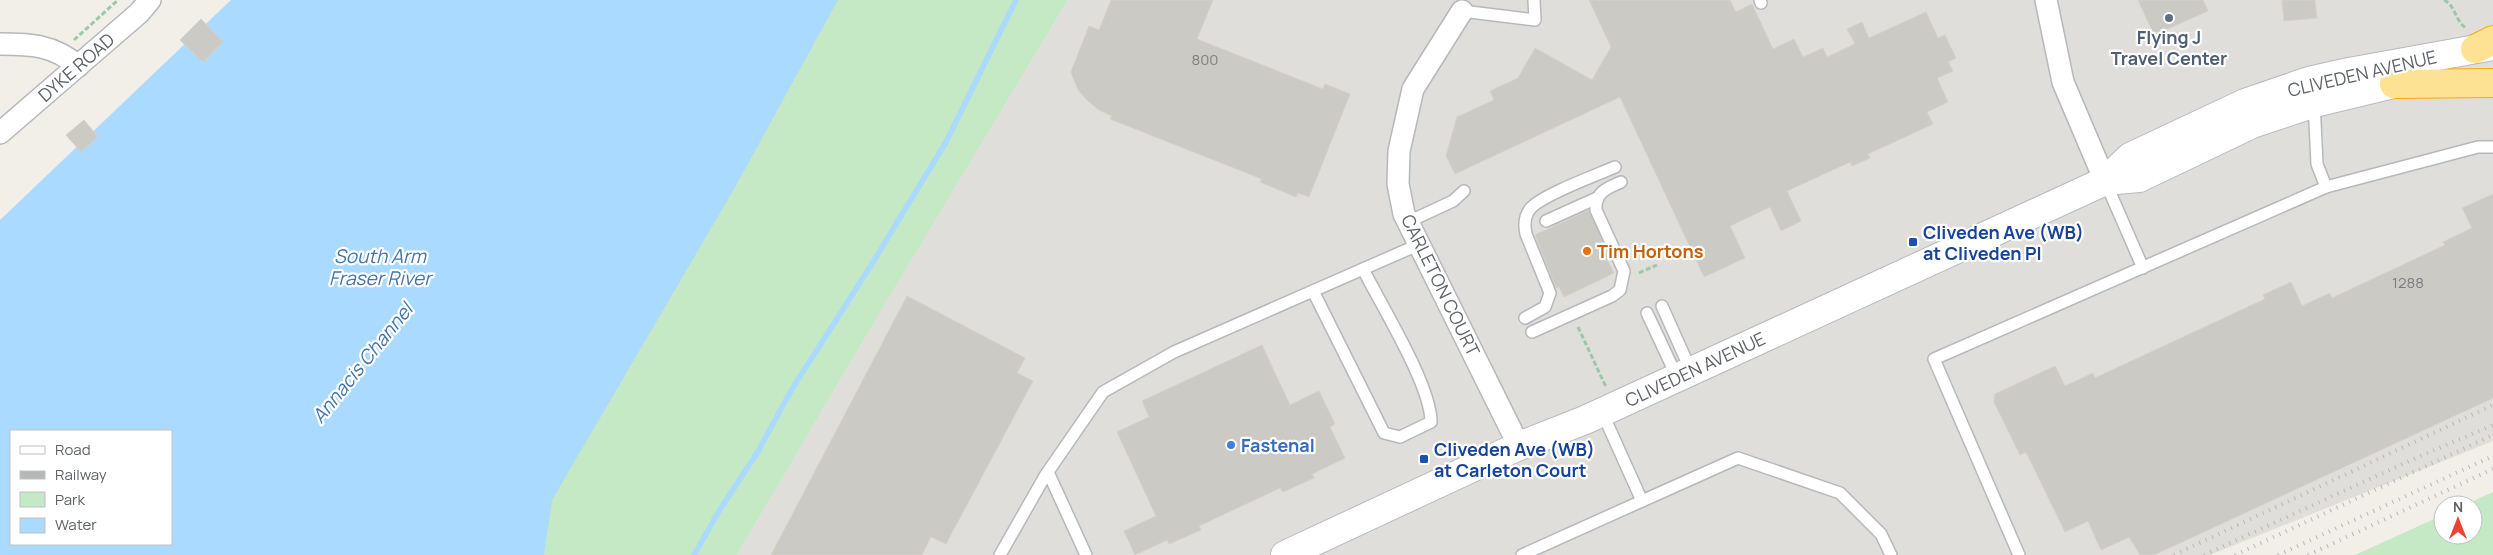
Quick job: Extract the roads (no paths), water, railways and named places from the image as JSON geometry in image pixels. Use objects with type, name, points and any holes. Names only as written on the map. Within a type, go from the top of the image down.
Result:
[{"type":"highway","points":[[2394,84],[2493,83]]},
{"type":"street","name":"DYKE ROAD","points":[[0,133],[139,13],[150,0]]},
{"type":"street","points":[[2046,0],[2063,82],[2105,182]]},
{"type":"street","name":"CARLETON COURT","points":[[1462,11],[1413,89],[1399,151],[1398,184],[1404,214],[1519,446]]},
{"type":"street","name":"CLIVEDEN AVENUE","points":[[2312,92],[2483,41]]},
{"type":"street","points":[[0,44],[33,44],[65,54],[78,66]]},
{"type":"street","name":"CLIVEDEN AVENUE","points":[[1285,555],[1519,446],[1602,412],[2105,182],[2130,157],[2246,103],[2312,92],[2394,84],[2493,71]]},
{"type":"lane","points":[[1462,11],[1535,20],[1534,0]]},
{"type":"lane","points":[[2312,92],[2317,164],[2326,187]]},
{"type":"lane","points":[[2019,555],[1934,359],[2326,187],[2478,147],[2493,147]]},
{"type":"lane","points":[[1525,318],[1545,307],[1550,292],[1526,234],[1524,224],[1526,216],[1538,202],[1615,167]]},
{"type":"lane","points":[[1546,220],[1597,198],[1605,189],[1621,182]]},
{"type":"lane","points":[[2105,182],[2142,268]]},
{"type":"lane","points":[[1408,222],[1452,201],[1464,192]]},
{"type":"lane","points":[[1532,332],[1612,296],[1620,290],[1624,281],[1621,262],[1596,210],[1597,198]]},
{"type":"lane","points":[[1000,555],[1048,472],[1103,392],[1174,352],[1420,244]]},
{"type":"lane","points":[[1313,291],[1384,433],[1400,438],[1431,422],[1431,410],[1421,383],[1363,269]]},
{"type":"lane","points":[[1662,306],[1684,374]]},
{"type":"lane","points":[[1647,313],[1684,374]]},
{"type":"lane","points":[[1602,412],[1642,501]]},
{"type":"lane","points":[[1522,555],[1738,458],[1840,493],[1882,534],[1891,555]]},
{"type":"lane","points":[[1048,472],[1086,555]]},
{"type":"water","name":"South Arm Fraser River","points":[[231,0],[838,0],[734,189],[552,500],[544,555],[0,555],[0,220]]},
{"type":"waterway","points":[[694,555],[719,511],[757,453],[792,389],[870,267],[946,142],[1016,0]]},
{"type":"railway","points":[[2174,555],[2493,405]]},
{"type":"railway","points":[[2204,555],[2418,457],[2493,425]]},
{"type":"railway","points":[[2235,555],[2493,435]]},
{"type":"railway","points":[[2278,555],[2493,456]]},
{"type":"railway","points":[[2308,555],[2493,469]]},
{"type":"place","name":"Flying J Travel Center","points":[[2169,18]]},
{"type":"place","name":"Cliveden Ave (WB) at Cliveden Pl","points":[[1913,242]]},
{"type":"place","name":"Tim Hortons","points":[[1587,251]]},
{"type":"place","name":"Fastenal","points":[[1231,445]]},
{"type":"place","name":"Cliveden Ave (WB) at Carleton Court","points":[[1424,459]]},
{"type":"water label","name":"Annacis Channel","points":[[362,363]]}]
